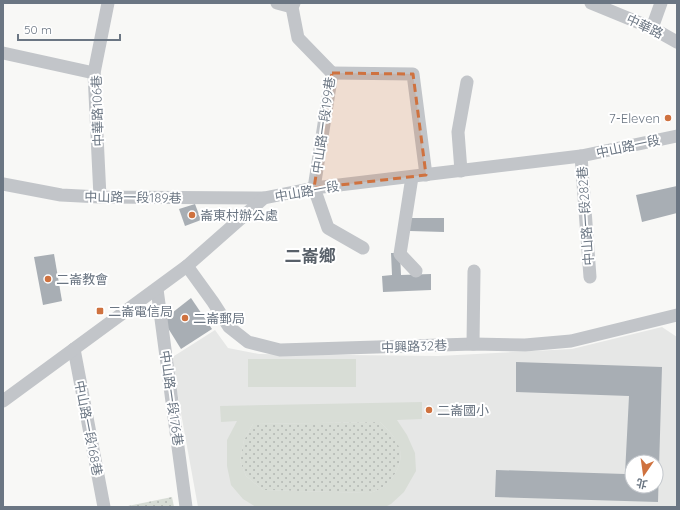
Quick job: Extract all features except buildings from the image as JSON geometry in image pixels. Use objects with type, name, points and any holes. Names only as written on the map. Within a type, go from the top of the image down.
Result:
[{"type":"street","name":"中華路106巷","points":[[100,197],[94,73],[108,3]]},
{"type":"street","points":[[277,3],[293,5]]},
{"type":"street","name":"中華路","points":[[591,3],[652,28],[677,42]]},
{"type":"street","points":[[652,28],[661,3]]},
{"type":"street","name":"中山路一段199巷","points":[[293,5],[298,38],[332,73],[314,188]]},
{"type":"street","points":[[3,54],[94,73]]},
{"type":"street","points":[[332,73],[413,74],[426,175]]},
{"type":"street","points":[[460,171],[458,132],[467,82]]},
{"type":"street","name":"中山路一段","points":[[3,402],[187,266],[264,198],[314,188],[581,156],[677,136]]},
{"type":"street","name":"中山路一段282巷","points":[[581,156],[590,277]]},
{"type":"street","points":[[412,177],[400,254],[416,270]]},
{"type":"street","name":"中山路一段189巷","points":[[3,184],[61,195],[100,197],[264,198]]},
{"type":"street","points":[[314,188],[328,228],[362,248]]},
{"type":"street","name":"中興路32巷","points":[[187,266],[229,327],[248,342],[280,350],[473,344],[525,345],[571,341],[677,315]]},
{"type":"street","points":[[473,344],[474,271]]},
{"type":"street","name":"中山路一段176巷","points":[[157,289],[186,507]]},
{"type":"street","name":"中山路一段168巷","points":[[74,349],[104,507]]},
{"type":"highlighted area","points":[[332,73],[413,74],[426,175],[314,188]]},
{"type":"shaded area","name":"二崙國小","points":[[662,327],[677,337],[677,507],[198,507],[171,358],[215,330],[228,348],[259,354],[438,356],[572,349]]},
{"type":"shaded area","points":[[248,359],[356,359],[356,387],[248,387]]},
{"type":"shaded area","points":[[422,402],[422,419],[397,420],[407,435],[415,453],[416,471],[404,492],[391,504],[385,507],[256,507],[243,499],[231,485],[227,466],[227,440],[237,421],[221,422],[220,406]],"holes":[[[380,422],[392,434],[397,442],[401,455],[399,466],[391,480],[380,489],[369,493],[263,490],[246,476],[240,461],[244,440],[253,424]]]},
{"type":"shaded area","points":[[380,422],[397,441],[401,455],[397,471],[391,480],[381,488],[371,493],[263,490],[246,476],[240,461],[244,440],[253,424]]},
{"type":"shaded area","points":[[172,497],[174,507],[123,507]]},
{"type":"place","name":"7-Eleven","points":[[668,118]]},
{"type":"place","name":"崙東村辦公處","points":[[192,215]]},
{"type":"place","name":"二崙教會","points":[[48,279]]},
{"type":"place","name":"二崙電信局","points":[[100,311]]},
{"type":"place","name":"二崙郵局","points":[[185,318]]},
{"type":"place","name":"二崙國小","points":[[429,410]]},
{"type":"district","name":"二崙鄉","points":[[310,255]]}]
